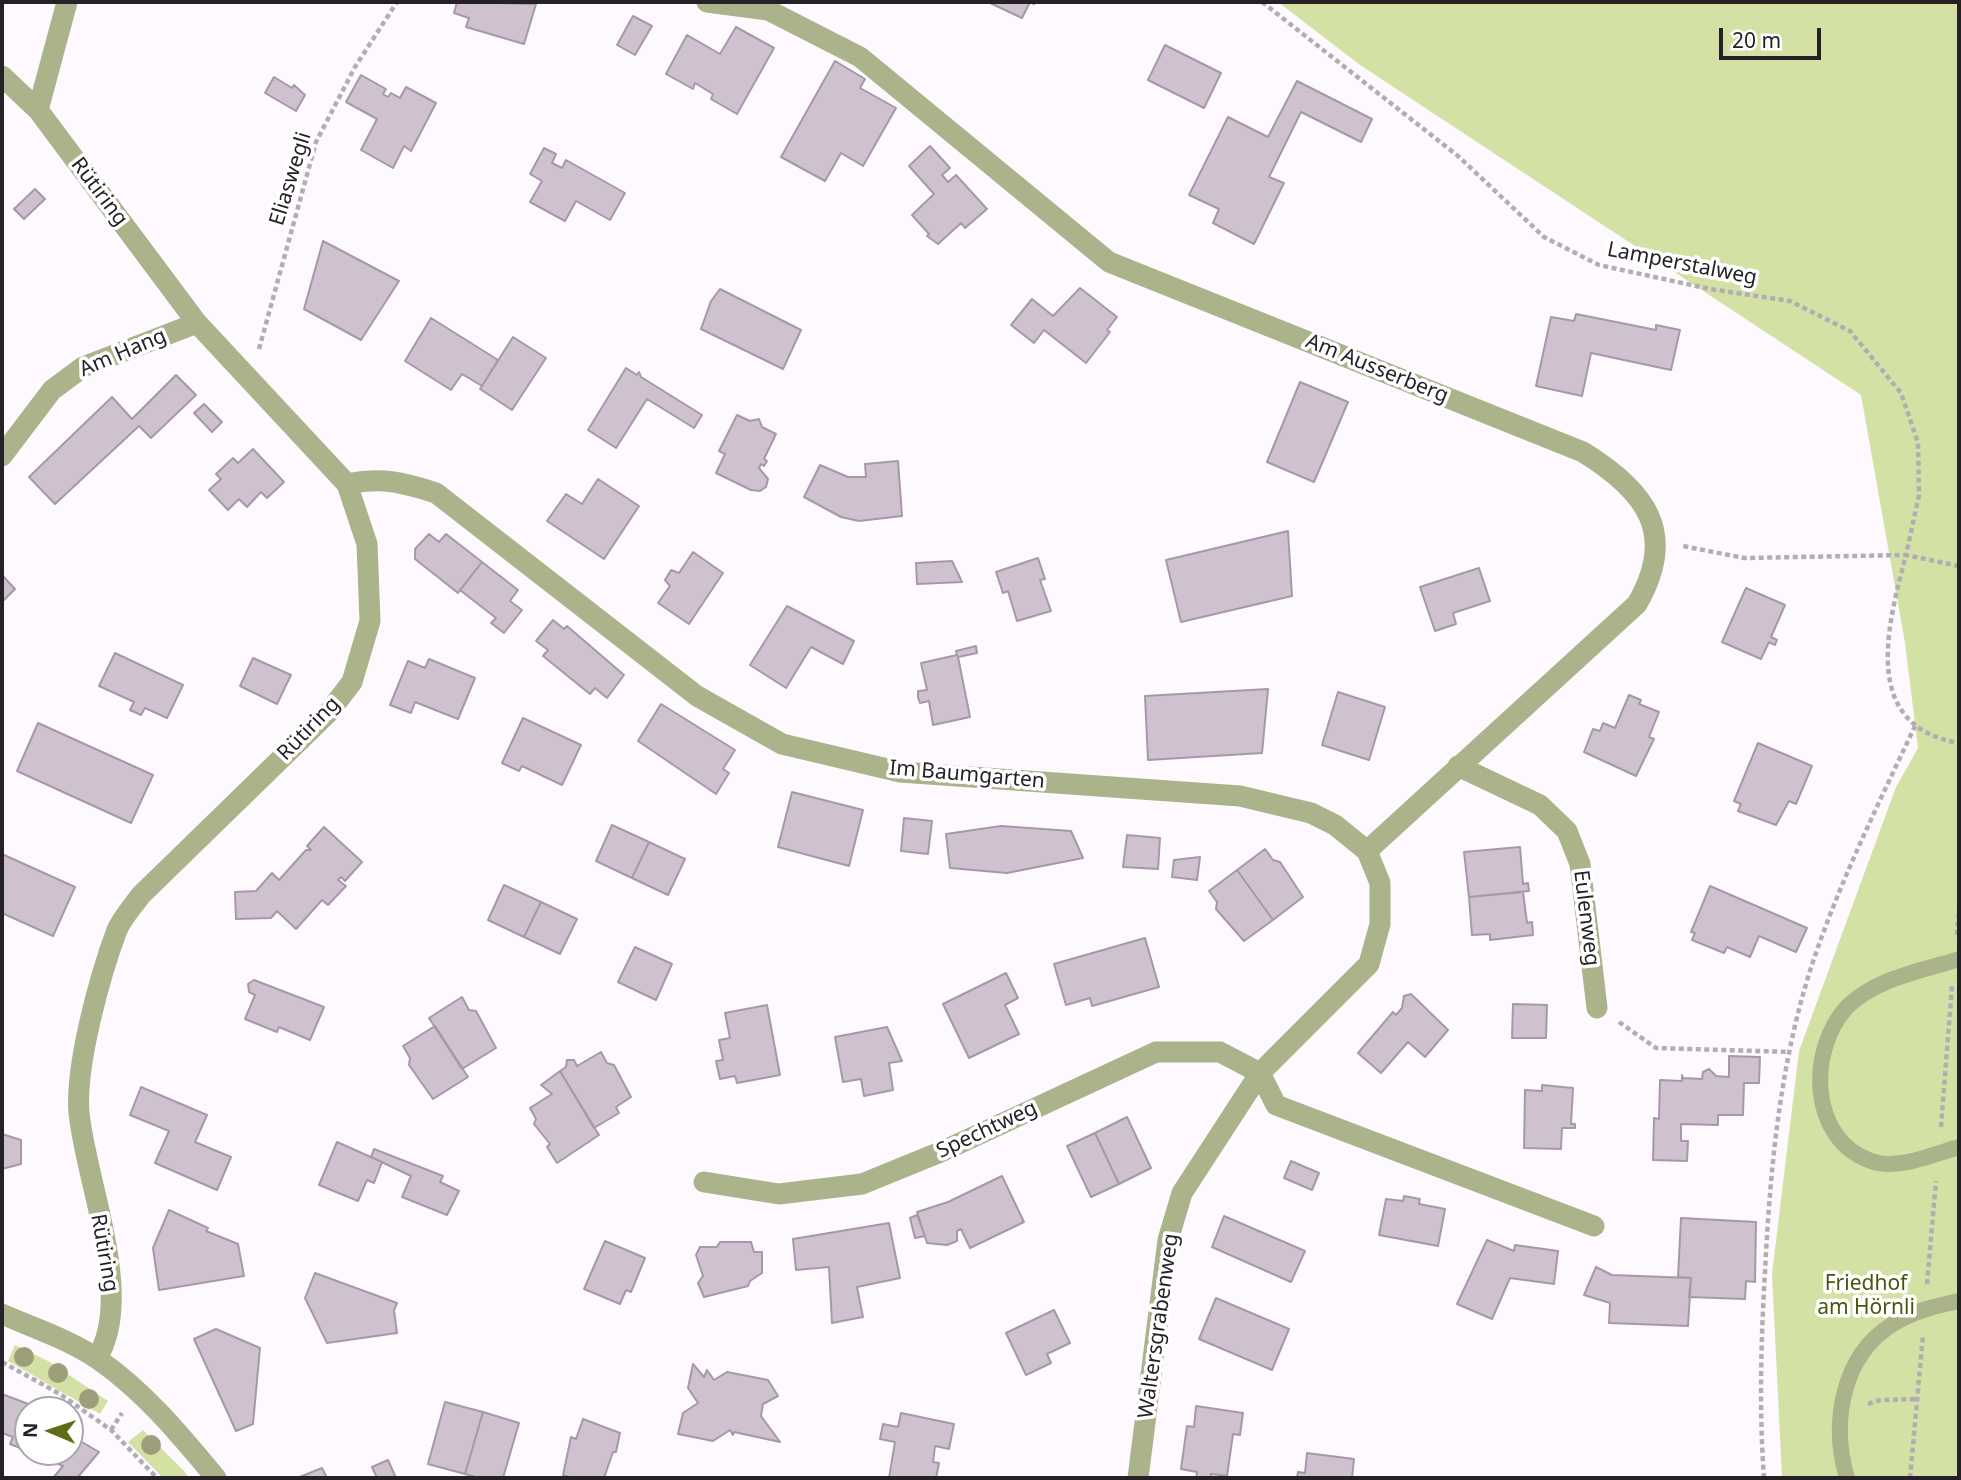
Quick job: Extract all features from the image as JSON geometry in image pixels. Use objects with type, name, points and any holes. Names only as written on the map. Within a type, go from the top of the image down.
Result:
[{"type":"street","points":[[38,110],[67,2]]},
{"type":"street","name":"Am Ausserberg","points":[[707,2],[768,10],[860,57],[1109,262],[1583,452],[1617,473],[1645,503],[1655,540],[1652,577],[1637,604],[1367,851]]},
{"type":"street","name":"Rütiring","points":[[2,76],[38,110],[197,323],[346,484],[367,544],[370,621],[352,682],[329,712],[141,895],[118,929],[88,1033],[79,1111],[113,1295],[109,1334],[97,1358]]},
{"type":"street","name":"Am Hang","points":[[2,456],[52,390],[83,366],[197,323]]},
{"type":"street","name":"Im Baumgarten","points":[[346,484],[374,479],[403,482],[436,493],[697,696],[782,744],[900,772],[1240,796],[1311,813],[1335,825],[1367,851]]},
{"type":"street","name":"Eulenweg","points":[[1458,766],[1540,805],[1567,831],[1580,864],[1597,1008]]},
{"type":"street","name":"Waltersgrabenweg","points":[[1138,1478],[1171,1228],[1182,1193],[1260,1073],[1369,964],[1380,924],[1380,883],[1367,851]]},
{"type":"street","name":"Spechtweg","points":[[704,1182],[779,1194],[862,1184],[943,1151],[1156,1052],[1220,1052],[1260,1073]]},
{"type":"street","points":[[1260,1073],[1276,1105],[1594,1226]]},
{"type":"street","points":[[2,1314],[97,1358],[171,1424],[216,1478]]},
{"type":"lane","points":[[1957,960],[1910,972],[1849,1005],[1826,1039],[1819,1088],[1829,1121],[1843,1143],[1870,1161],[1896,1163],[1959,1147]]},
{"type":"lane","points":[[1847,1478],[1840,1444],[1841,1414],[1844,1391],[1852,1372],[1871,1342],[1891,1324],[1925,1309],[1959,1301]]},
{"type":"path","name":"Eliaswegli","points":[[250,380],[316,142],[355,67],[397,2]]},
{"type":"path","name":"Lamperstalweg","points":[[1262,2],[1458,156],[1545,236],[1599,265],[1710,289],[1790,301],[1850,331],[1901,393],[1918,443],[1919,495],[1887,627],[1886,672],[1898,703],[1915,726],[1937,739],[1959,743]]},
{"type":"path","points":[[1655,540],[1744,558],[1906,555],[1959,566]]},
{"type":"path","points":[[1910,1478],[1957,960]]},
{"type":"path","points":[[1597,1008],[1656,1048],[1790,1052]]},
{"type":"path","points":[[2,1362],[60,1394],[111,1430],[157,1478]]},
{"type":"path","points":[[1841,1414],[1880,1400],[1917,1399]]},
{"type":"green space","name":"Friedhof am Hörnli","points":[[1278,2],[1959,2],[1959,1478],[1782,1478],[1772,1274],[1799,1051],[1896,787],[1918,748],[1905,643],[1861,395],[1360,65]]},
{"type":"green space","points":[[15,1345],[48,1361],[108,1401],[100,1414],[84,1405],[84,1396],[69,1396],[8,1361]]},
{"type":"green space","points":[[143,1430],[189,1478],[163,1478],[128,1442]]},
{"type":"building","points":[[457,2],[536,4],[524,44],[466,27],[469,18],[454,13]]},
{"type":"building","points":[[988,2],[1030,2],[1022,18]]},
{"type":"building","points":[[633,16],[652,26],[635,55],[617,45]]},
{"type":"building","points":[[736,27],[774,48],[737,114],[711,99],[713,94],[695,83],[693,89],[666,74],[687,35],[720,54]]},
{"type":"building","points":[[1165,45],[1221,73],[1204,108],[1148,80]]},
{"type":"building","points":[[835,61],[865,79],[860,88],[896,108],[863,166],[841,153],[825,181],[781,157]]},
{"type":"building","points":[[361,75],[386,89],[383,94],[388,97],[391,93],[400,98],[406,87],[436,103],[411,151],[404,146],[393,168],[361,150],[377,119],[346,102]]},
{"type":"building","points":[[274,77],[292,88],[294,85],[305,95],[296,111],[265,93]]},
{"type":"building","points":[[1297,81],[1372,119],[1361,142],[1301,112],[1269,177],[1284,183],[1254,244],[1213,223],[1219,209],[1189,195],[1228,117],[1268,137]]},
{"type":"building","points":[[930,146],[950,168],[942,175],[948,182],[956,175],[987,209],[965,228],[961,223],[938,244],[927,236],[929,234],[912,215],[934,194],[909,166]]},
{"type":"building","points":[[544,148],[556,154],[552,163],[562,168],[566,160],[625,193],[610,220],[576,201],[565,221],[530,202],[542,181],[530,174]]},
{"type":"building","points":[[35,189],[45,199],[24,219],[14,209]]},
{"type":"building","points":[[323,241],[399,281],[361,340],[304,309]]},
{"type":"building","points":[[1080,288],[1117,317],[1107,330],[1110,332],[1086,363],[1044,330],[1034,343],[1011,325],[1032,299],[1053,316]]},
{"type":"building","points":[[720,289],[801,330],[783,369],[701,329],[711,301]]},
{"type":"building","points":[[1576,314],[1656,330],[1656,325],[1680,330],[1671,370],[1591,353],[1582,396],[1536,386],[1551,317],[1574,321]]},
{"type":"building","points":[[431,318],[498,360],[482,386],[462,374],[451,390],[405,361]]},
{"type":"building","points":[[513,337],[546,358],[512,410],[480,389]]},
{"type":"building","points":[[626,368],[637,375],[639,372],[641,377],[702,415],[694,428],[647,399],[616,448],[588,430]]},
{"type":"building","points":[[176,375],[196,395],[151,438],[139,426],[55,504],[29,477],[112,397],[132,419]]},
{"type":"building","points":[[1300,382],[1348,402],[1314,482],[1267,462]]},
{"type":"building","points":[[204,404],[222,422],[212,432],[194,413]]},
{"type":"building","points":[[737,415],[750,421],[759,419],[762,427],[776,434],[764,459],[767,461],[759,468],[768,479],[766,487],[760,491],[751,490],[716,473],[725,454],[719,451]]},
{"type":"building","points":[[253,449],[284,482],[267,498],[261,492],[247,507],[239,499],[228,510],[209,490],[221,479],[216,474],[233,458],[238,463]]},
{"type":"building","points":[[898,461],[902,516],[859,521],[841,517],[804,497],[820,465],[848,477],[866,477],[865,464]]},
{"type":"building","points":[[598,479],[639,506],[604,559],[547,521],[566,494],[582,504]]},
{"type":"building","points":[[1288,531],[1292,596],[1181,622],[1166,560]]},
{"type":"building","points":[[429,534],[439,542],[446,534],[482,562],[458,593],[415,559],[415,549]]},
{"type":"building","points":[[693,552],[723,573],[689,624],[658,603],[670,586],[665,580],[671,570],[679,573]]},
{"type":"building","points":[[1038,558],[1045,579],[1040,580],[1051,611],[1017,621],[1008,591],[1003,593],[996,572]]},
{"type":"building","points":[[952,561],[962,582],[917,584],[916,563]]},
{"type":"building","points":[[482,562],[518,590],[510,601],[522,610],[504,633],[491,623],[496,618],[460,590]]},
{"type":"building","points":[[1479,568],[1490,601],[1453,613],[1456,624],[1435,631],[1420,587]]},
{"type":"building","points":[[2,575],[15,589],[2,602]]},
{"type":"building","points":[[1746,588],[1785,605],[1771,637],[1777,640],[1775,645],[1769,642],[1761,659],[1722,642]]},
{"type":"building","points":[[787,606],[854,641],[843,664],[811,647],[786,688],[750,665]]},
{"type":"building","points":[[553,620],[564,629],[567,626],[624,675],[607,698],[595,688],[590,694],[543,656],[548,650],[536,641]]},
{"type":"building","points":[[976,646],[977,653],[958,657],[970,717],[933,725],[929,701],[920,703],[918,697],[918,691],[927,690],[921,663],[957,655],[956,651]]},
{"type":"building","points":[[115,653],[183,685],[167,718],[145,708],[141,715],[130,710],[134,702],[99,686]]},
{"type":"building","points":[[253,658],[291,675],[277,704],[240,686]]},
{"type":"building","points":[[429,659],[475,678],[458,719],[415,702],[411,713],[390,705],[408,661],[425,668]]},
{"type":"building","points":[[1268,689],[1262,753],[1148,760],[1145,696]]},
{"type":"building","points":[[1338,692],[1385,707],[1369,760],[1322,745]]},
{"type":"building","points":[[1629,695],[1641,700],[1639,704],[1659,712],[1649,737],[1654,739],[1636,776],[1584,752],[1593,729],[1600,731],[1603,723],[1615,728]]},
{"type":"building","points":[[661,704],[735,750],[723,769],[729,773],[716,794],[638,741]]},
{"type":"building","points":[[523,718],[581,745],[562,785],[522,766],[519,771],[502,763]]},
{"type":"building","points":[[38,723],[153,775],[131,823],[17,771]]},
{"type":"building","points":[[1758,743],[1812,766],[1796,804],[1789,801],[1776,825],[1738,811],[1741,804],[1734,801]]},
{"type":"building","points":[[792,792],[863,810],[849,866],[778,847]]},
{"type":"building","points":[[904,818],[932,821],[928,854],[901,851]]},
{"type":"building","points":[[612,825],[649,842],[632,878],[596,861]]},
{"type":"building","points":[[1001,826],[1071,831],[1083,858],[1007,873],[950,868],[946,834]]},
{"type":"building","points":[[324,827],[362,862],[345,881],[341,877],[338,880],[346,886],[328,905],[322,900],[296,929],[277,911],[271,918],[236,919],[235,892],[256,891],[272,873],[279,880],[306,850],[311,850],[307,846]]},
{"type":"building","points":[[1127,835],[1160,838],[1158,869],[1123,867]]},
{"type":"building","points":[[649,842],[685,859],[668,895],[632,878]]},
{"type":"building","points":[[1520,847],[1523,884],[1528,883],[1529,891],[1469,897],[1464,852]]},
{"type":"building","points":[[1265,849],[1273,860],[1280,862],[1303,897],[1273,920],[1237,870]]},
{"type":"building","points":[[2,854],[75,887],[53,936],[2,913]]},
{"type":"building","points":[[1200,857],[1197,880],[1172,877],[1174,860]]},
{"type":"building","points":[[1237,870],[1273,920],[1244,941],[1216,909],[1217,902],[1209,891]]},
{"type":"building","points":[[504,885],[541,902],[524,937],[488,920]]},
{"type":"building","points":[[1710,886],[1807,928],[1796,952],[1759,936],[1750,957],[1727,947],[1724,953],[1692,940],[1695,933],[1691,932]]},
{"type":"building","points":[[1523,892],[1527,923],[1532,922],[1533,935],[1490,940],[1490,934],[1472,935],[1469,897]]},
{"type":"building","points":[[541,902],[577,919],[560,954],[524,937]]},
{"type":"building","points":[[1145,938],[1159,987],[1092,1006],[1090,998],[1066,1005],[1054,964]]},
{"type":"building","points":[[635,947],[672,964],[656,1000],[618,982]]},
{"type":"building","points":[[1006,973],[1018,998],[1005,1005],[1019,1034],[969,1058],[943,1004]]},
{"type":"building","points":[[254,980],[324,1007],[310,1040],[279,1027],[277,1032],[245,1019],[255,995],[249,992],[248,984]]},
{"type":"building","points":[[1411,994],[1448,1030],[1425,1057],[1408,1042],[1381,1073],[1358,1053],[1393,1012],[1396,1015],[1402,1008],[1404,996]]},
{"type":"building","points":[[462,997],[469,1010],[476,1011],[496,1048],[462,1069],[429,1018]]},
{"type":"building","points":[[1513,1004],[1547,1005],[1546,1038],[1512,1038]]},
{"type":"building","points":[[767,1005],[780,1075],[737,1083],[735,1076],[720,1079],[716,1061],[723,1060],[719,1040],[730,1038],[725,1013]]},
{"type":"building","points":[[435,1026],[468,1077],[433,1099],[409,1065],[410,1058],[403,1046]]},
{"type":"building","points":[[887,1027],[902,1061],[889,1063],[893,1090],[864,1096],[861,1079],[843,1082],[835,1037]]},
{"type":"building","points":[[601,1052],[607,1063],[614,1065],[631,1097],[616,1107],[619,1113],[594,1128],[560,1071],[566,1067],[567,1060],[574,1060],[577,1066]]},
{"type":"building","points":[[1729,1056],[1760,1057],[1759,1083],[1744,1083],[1743,1115],[1718,1115],[1718,1125],[1681,1124],[1681,1141],[1688,1141],[1687,1161],[1653,1160],[1654,1118],[1659,1119],[1660,1080],[1682,1081],[1682,1075],[1683,1078],[1702,1079],[1703,1072],[1709,1069],[1716,1076],[1729,1077]]},
{"type":"building","points":[[560,1071],[599,1135],[557,1163],[547,1147],[550,1144],[534,1124],[536,1119],[530,1108],[552,1094],[541,1085]]},
{"type":"building","points":[[1542,1085],[1573,1088],[1571,1124],[1575,1124],[1575,1128],[1562,1128],[1561,1149],[1524,1148],[1525,1090],[1542,1091]]},
{"type":"building","points":[[141,1087],[207,1115],[195,1142],[231,1157],[217,1190],[155,1163],[169,1131],[130,1115]]},
{"type":"building","points":[[1127,1117],[1151,1168],[1119,1184],[1095,1133]]},
{"type":"building","points":[[1095,1133],[1119,1184],[1091,1197],[1067,1146]]},
{"type":"building","points":[[2,1134],[21,1140],[21,1164],[2,1169]]},
{"type":"building","points":[[337,1142],[382,1162],[374,1183],[367,1180],[358,1201],[319,1185]]},
{"type":"building","points":[[374,1149],[443,1176],[440,1182],[459,1191],[447,1215],[402,1197],[411,1176],[371,1157]]},
{"type":"building","points":[[1291,1161],[1319,1173],[1312,1190],[1284,1178]]},
{"type":"building","points":[[1002,1176],[1024,1222],[970,1248],[961,1229],[957,1231],[957,1241],[947,1245],[927,1243],[917,1212],[948,1202]]},
{"type":"building","points":[[1404,1196],[1420,1199],[1419,1204],[1445,1209],[1438,1246],[1379,1235],[1386,1199],[1403,1201]]},
{"type":"building","points":[[169,1210],[208,1228],[206,1231],[238,1244],[244,1276],[159,1290],[153,1248]]},
{"type":"building","points":[[917,1215],[925,1236],[915,1238],[910,1218]]},
{"type":"building","points":[[1224,1216],[1305,1251],[1291,1282],[1212,1247]]},
{"type":"building","points":[[1681,1218],[1756,1222],[1755,1282],[1746,1281],[1745,1299],[1689,1297],[1691,1278],[1678,1277]]},
{"type":"building","points":[[889,1223],[900,1278],[857,1287],[863,1317],[832,1323],[829,1267],[796,1270],[793,1239]]},
{"type":"building","points":[[1487,1240],[1514,1251],[1515,1245],[1558,1251],[1554,1284],[1510,1278],[1492,1319],[1457,1304]]},
{"type":"building","points":[[605,1241],[645,1258],[631,1292],[626,1290],[620,1304],[584,1289]]},
{"type":"building","points":[[720,1242],[751,1242],[754,1252],[762,1252],[762,1273],[750,1281],[748,1286],[704,1297],[698,1283],[703,1276],[696,1255],[700,1247],[717,1247]]},
{"type":"building","points":[[1596,1267],[1612,1275],[1691,1278],[1688,1326],[1609,1323],[1610,1303],[1584,1295]]},
{"type":"building","points":[[315,1273],[397,1303],[394,1310],[397,1333],[327,1343],[305,1298]]},
{"type":"building","points":[[1216,1298],[1289,1329],[1272,1370],[1199,1339]]},
{"type":"building","points":[[1054,1310],[1070,1343],[1047,1354],[1051,1363],[1026,1375],[1006,1333]]},
{"type":"building","points":[[216,1329],[260,1348],[253,1424],[236,1431],[194,1339]]},
{"type":"building","points":[[693,1364],[704,1377],[707,1370],[714,1380],[727,1372],[768,1380],[778,1396],[763,1404],[761,1416],[780,1442],[734,1432],[733,1435],[730,1430],[713,1441],[678,1434],[683,1413],[698,1403],[688,1388]]},
{"type":"building","points":[[2,1394],[14,1399],[14,1446],[10,1444],[13,1437],[2,1433]]},
{"type":"building","points":[[445,1402],[483,1412],[465,1474],[428,1464]]},
{"type":"building","points":[[1196,1406],[1243,1413],[1240,1435],[1233,1434],[1227,1476],[1211,1474],[1211,1478],[1196,1478],[1197,1472],[1181,1469],[1187,1426],[1194,1427]]},
{"type":"building","points":[[483,1412],[519,1423],[503,1478],[479,1478],[465,1474]]},
{"type":"building","points":[[901,1413],[954,1424],[949,1449],[935,1446],[933,1462],[939,1463],[936,1478],[889,1478],[895,1442],[880,1439],[883,1424],[898,1427]]},
{"type":"building","points":[[583,1419],[620,1433],[616,1452],[613,1452],[604,1478],[571,1478],[563,1475],[571,1437],[576,1439]]},
{"type":"building","points":[[84,1443],[99,1452],[77,1478],[53,1478],[63,1466],[84,1466]]},
{"type":"building","points":[[1307,1453],[1354,1459],[1352,1478],[1297,1478],[1298,1472],[1305,1473]]},
{"type":"building","points":[[388,1460],[396,1478],[377,1478],[372,1467]]},
{"type":"building","points":[[322,1468],[327,1478],[297,1478]]}]
